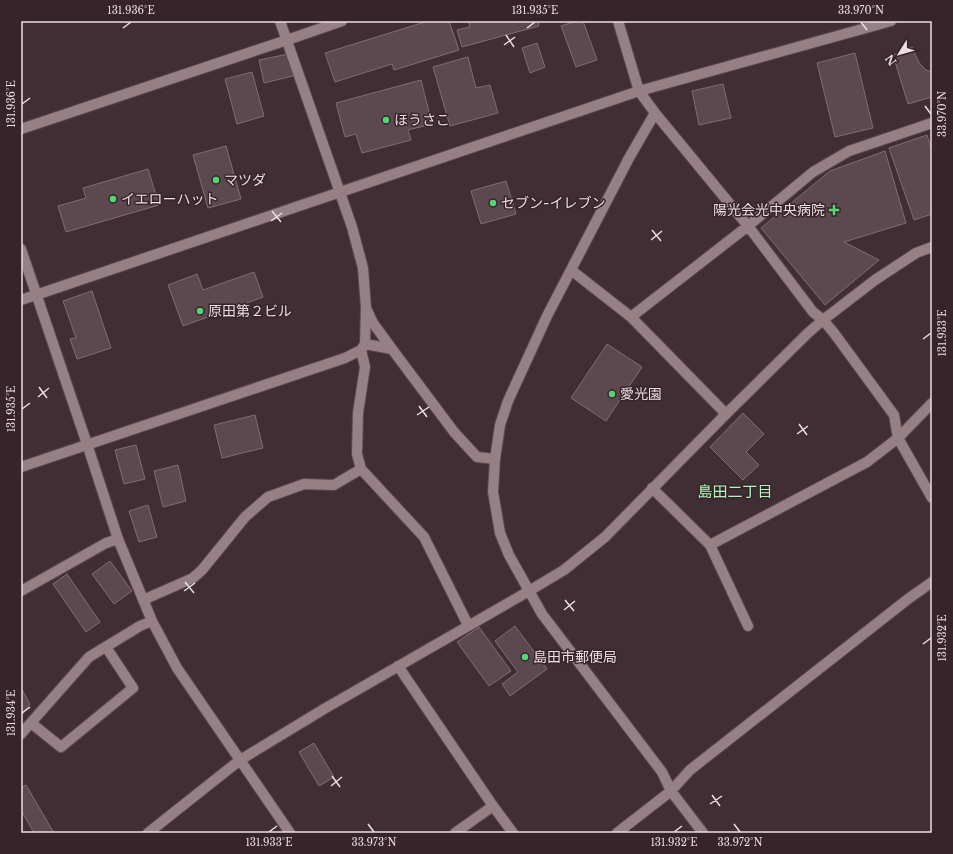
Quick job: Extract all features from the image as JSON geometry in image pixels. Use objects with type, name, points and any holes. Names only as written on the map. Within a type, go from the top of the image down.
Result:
[{"type":"street","points":[[280,21],[352,227],[363,268],[366,308],[363,347],[366,366],[358,413],[357,454],[361,469],[424,537],[468,625]]},
{"type":"street","points":[[21,130],[342,21]]},
{"type":"street","points":[[618,21],[639,91],[655,113],[748,226],[813,312],[823,320],[894,415],[898,438],[932,498]]},
{"type":"street","points":[[21,300],[639,91],[891,21]]},
{"type":"street","points":[[655,113],[547,316],[508,401],[500,425],[495,459],[493,492],[500,533],[509,555],[542,614],[662,772],[671,791],[703,833]]},
{"type":"street","points":[[631,317],[748,226],[813,172],[849,151],[932,124]]},
{"type":"street","points":[[148,833],[240,760],[324,709],[564,570],[599,542],[808,333],[875,280],[916,253],[932,247]]},
{"type":"street","points":[[21,249],[88,444],[118,539],[152,621],[178,668],[290,833]]},
{"type":"street","points":[[571,270],[631,317],[726,414]]},
{"type":"street","points":[[366,308],[373,323],[392,350],[454,432],[477,457],[495,459]]},
{"type":"street","points":[[21,467],[345,358],[363,347],[392,350]]},
{"type":"street","points":[[710,545],[868,462],[898,438],[932,403]]},
{"type":"street","points":[[144,600],[193,578],[202,570],[245,517],[268,498],[304,484],[334,485],[361,469]]},
{"type":"street","points":[[652,488],[710,545],[748,626]]},
{"type":"street","points":[[21,591],[106,543],[118,539]]},
{"type":"street","points":[[617,833],[671,791],[690,770],[908,599],[932,582]]},
{"type":"street","points":[[21,734],[89,657],[140,626],[152,621]]},
{"type":"street","points":[[31,723],[61,747],[133,688],[106,647]]},
{"type":"street","points":[[398,666],[513,833]]},
{"type":"street","points":[[455,833],[493,806]]},
{"type":"building","points":[[428,21],[449,21],[459,50],[394,70],[392,64],[335,82],[325,53]]},
{"type":"building","points":[[468,21],[538,21],[539,26],[462,47],[457,30],[470,27]]},
{"type":"building","points":[[576,21],[583,21],[597,60],[576,67],[561,26]]},
{"type":"building","points":[[537,43],[545,67],[530,73],[522,48]]},
{"type":"building","points":[[912,47],[921,65],[926,70],[932,72],[932,97],[908,104],[893,55]]},
{"type":"building","points":[[855,53],[873,128],[835,137],[817,63]]},
{"type":"building","points":[[288,54],[293,76],[264,83],[259,60]]},
{"type":"building","points":[[468,57],[476,88],[490,85],[498,113],[450,126],[433,67]]},
{"type":"building","points":[[252,72],[264,116],[237,124],[225,79]]},
{"type":"building","points":[[421,80],[432,124],[408,130],[411,140],[362,153],[356,134],[345,137],[336,103]]},
{"type":"building","points":[[723,84],[731,118],[699,125],[692,91]]},
{"type":"building","points":[[927,135],[932,151],[932,214],[914,220],[889,148]]},
{"type":"building","points":[[226,146],[241,199],[208,208],[193,155]]},
{"type":"building","points":[[885,151],[906,223],[844,242],[879,260],[825,305],[761,228],[830,171]]},
{"type":"building","points":[[148,169],[159,205],[66,232],[58,206],[86,198],[83,188]]},
{"type":"building","points":[[506,181],[516,214],[481,224],[471,191]]},
{"type":"building","name":"原田第２ビル","points":[[254,272],[263,297],[183,326],[168,285],[197,274],[203,290]]},
{"type":"building","points":[[92,291],[111,348],[77,359],[70,339],[76,338],[63,301]]},
{"type":"building","points":[[607,344],[642,367],[606,421],[571,398]]},
{"type":"building","points":[[743,413],[764,434],[746,452],[759,465],[743,480],[710,447]]},
{"type":"building","points":[[255,415],[263,448],[222,458],[214,425]]},
{"type":"building","points":[[136,445],[145,479],[124,484],[115,450]]},
{"type":"building","points":[[178,465],[186,501],[163,507],[154,471]]},
{"type":"building","points":[[148,505],[157,537],[139,542],[129,511]]},
{"type":"building","points":[[110,561],[132,591],[114,604],[92,574]]},
{"type":"building","points":[[67,574],[100,622],[86,632],[53,584]]},
{"type":"building","points":[[515,626],[547,669],[510,696],[502,684],[518,672],[495,641]]},
{"type":"building","points":[[479,627],[511,671],[489,686],[457,642]]},
{"type":"building","points":[[21,688],[30,704],[21,716]]},
{"type":"building","points":[[314,743],[334,777],[319,786],[299,752]]},
{"type":"building","points":[[26,785],[54,833],[34,833],[21,810],[21,788]]},
{"type":"place","name":"ほうさこ","points":[[386,120]]},
{"type":"place","name":"マツダ","points":[[216,180]]},
{"type":"place","name":"イエローハット","points":[[113,199]]},
{"type":"place","name":"セブン-イレブン","points":[[493,203]]},
{"type":"place","name":"陽光会光中央病院","points":[[834,210]]},
{"type":"place","name":"原田第２ビル","points":[[200,311]]},
{"type":"place","name":"愛光園","points":[[612,394]]},
{"type":"place","name":"島田市郵便局","points":[[525,657]]},
{"type":"district","name":"島田二丁目","points":[[735,492]]}]
